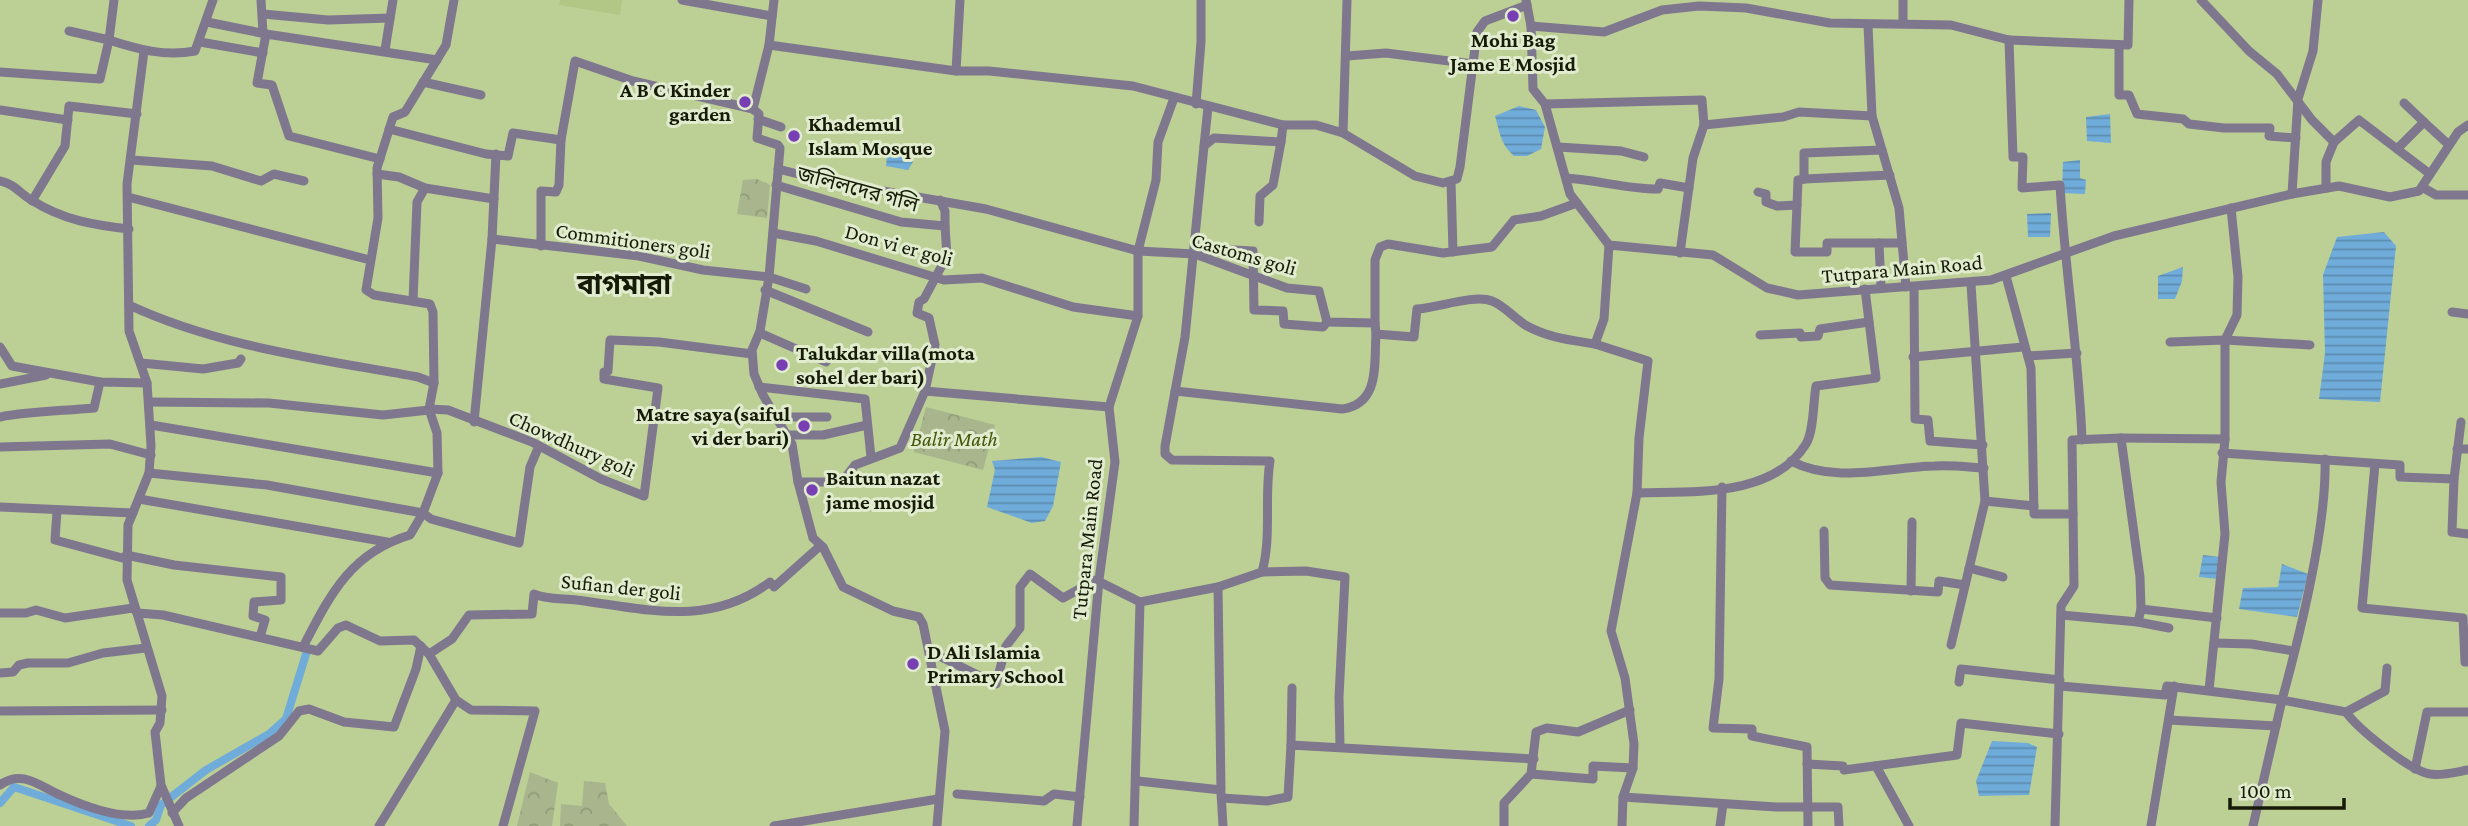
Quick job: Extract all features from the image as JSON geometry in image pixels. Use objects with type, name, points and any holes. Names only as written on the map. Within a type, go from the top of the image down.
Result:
[{"type":"street","points":[[0,72],[100,79],[114,0]]},
{"type":"street","points":[[69,31],[144,51],[183,54],[195,51],[213,0]]},
{"type":"street","points":[[261,0],[265,33],[257,83],[272,85],[289,136],[380,159]]},
{"type":"street","points":[[385,50],[393,0]]},
{"type":"street","points":[[303,647],[329,597],[355,564],[387,542],[410,535],[423,513],[438,473],[437,433],[429,410],[434,383],[433,312],[430,304],[373,295],[366,290],[378,218],[377,174],[389,129],[393,117],[405,112],[446,45],[454,0]]},
{"type":"street","points":[[682,0],[772,16]]},
{"type":"street","points":[[752,109],[769,45],[774,0]]},
{"type":"street","points":[[956,71],[960,0]]},
{"type":"street","points":[[1196,104],[1201,42],[1200,0]]},
{"type":"street","points":[[1343,133],[1347,0]]},
{"type":"street","points":[[1903,0],[1903,23]]},
{"type":"street","points":[[1531,26],[1604,32],[1662,10],[1699,6],[1746,8],[1830,23],[1951,25],[2008,40],[2128,45],[2129,0]]},
{"type":"street","points":[[2201,0],[2298,99],[2312,120],[2334,142]]},
{"type":"street","points":[[2292,194],[2298,99],[2313,51],[2318,0]]},
{"type":"street","points":[[769,45],[956,71],[989,71],[1133,86],[1174,99],[1283,125],[1316,125],[1343,133],[1415,176],[1443,183],[1457,179],[1460,167],[1477,32],[1485,21],[1527,2],[1531,26],[1531,83],[1545,104],[1570,194],[1609,245],[1604,319],[1595,344]]},
{"type":"street","points":[[263,14],[328,20],[390,18]]},
{"type":"street","points":[[207,22],[437,60]]},
{"type":"street","points":[[1868,25],[1872,116],[1899,208],[1910,287],[1915,419],[1928,420],[1930,441],[1983,445]]},
{"type":"street","points":[[2008,40],[2013,157],[2023,158],[2022,188],[2060,186],[2064,255],[2077,353],[2082,440]]},
{"type":"street","points":[[200,42],[262,53]]},
{"type":"street","points":[[2119,45],[2119,94],[2129,95],[2137,114],[2183,118],[2189,124],[2224,128],[2270,128],[2269,136],[2296,138]]},
{"type":"street","points":[[144,51],[128,198],[129,331],[148,383],[151,455],[149,472],[128,525],[126,557],[133,608],[162,696],[162,710],[155,732],[162,789],[179,826]]},
{"type":"street","points":[[1347,56],[1387,53],[1473,64]]},
{"type":"street","points":[[541,246],[541,191],[556,192],[561,140],[575,61],[633,81],[752,109],[759,114],[757,138],[780,148],[769,277],[760,332],[752,354],[759,387],[792,444],[798,482],[813,538],[843,587],[893,611],[919,617],[929,650],[944,731],[937,826]]},
{"type":"street","points":[[423,82],[481,95]]},
{"type":"street","name":"Tutpara Main Road","points":[[1077,826],[1097,580],[1115,462],[1109,407],[1138,316],[1138,251],[1156,180],[1158,142],[1174,99]]},
{"type":"street","points":[[1545,104],[1702,100],[1704,125],[1693,158],[1680,253]]},
{"type":"street","points":[[2404,103],[2449,145]]},
{"type":"street","points":[[32,201],[65,146],[69,106],[137,114]]},
{"type":"street","points":[[1208,107],[1195,251],[1165,454],[1172,460],[1270,461],[1266,555],[1262,572]]},
{"type":"street","points":[[0,110],[68,120]]},
{"type":"street","points":[[1704,125],[1783,117],[1799,112],[1872,116]]},
{"type":"street","points":[[758,119],[782,127]]},
{"type":"street","points":[[2326,188],[2326,162],[2334,142],[2359,120],[2430,174]]},
{"type":"street","points":[[2397,149],[2424,122]]},
{"type":"street","points":[[1259,222],[1260,197],[1273,185],[1283,125]]},
{"type":"street","points":[[2468,125],[2458,132],[2422,187],[2437,195],[2468,195]]},
{"type":"street","points":[[389,129],[508,156],[513,133],[561,140]]},
{"type":"street","points":[[1204,146],[1213,138],[1281,142]]},
{"type":"street","points":[[1558,147],[1621,151],[1644,157]]},
{"type":"street","points":[[1804,179],[1804,153],[1882,150]]},
{"type":"street","points":[[474,422],[492,239],[496,155]]},
{"type":"street","points":[[132,160],[212,166],[261,181],[274,174],[304,181]]},
{"type":"street","name":"Castoms goli","points":[[778,169],[826,181],[940,200],[1138,251],[1195,251],[1287,288],[1319,291],[1327,322]]},
{"type":"street","points":[[377,174],[399,177],[425,188],[494,200]]},
{"type":"street","points":[[1889,175],[1798,180],[1795,252],[1827,252],[1827,243],[1902,243]]},
{"type":"street","points":[[1566,178],[1600,180],[1642,189],[1658,189],[1660,183],[1689,188]]},
{"type":"street","points":[[0,181],[11,184],[32,201],[79,222],[128,229]]},
{"type":"street","points":[[1451,181],[1453,252]]},
{"type":"street","name":"জলিলদের গলি","points":[[776,185],[901,222],[945,226],[945,211],[940,200]]},
{"type":"street","name":"Tutpara Main Road","points":[[1609,245],[1713,255],[1767,288],[1798,295],[1881,287],[1971,284],[2006,276],[2114,236],[2292,194],[2339,186],[2390,197],[2409,195],[2422,187]]},
{"type":"street","points":[[413,301],[417,202],[425,188]]},
{"type":"street","points":[[1758,192],[1766,194],[1766,202],[1777,206],[1797,205]]},
{"type":"street","points":[[128,198],[370,260]]},
{"type":"street","points":[[1175,391],[1342,410],[1357,407],[1367,397],[1374,376],[1375,260],[1380,247],[1388,244],[1453,252],[1492,247],[1514,220],[1541,216],[1577,202]]},
{"type":"street","points":[[2209,690],[2225,534],[2222,453],[2225,439],[2225,340],[2237,315],[2238,277],[2231,208]]},
{"type":"street","points":[[798,482],[842,482],[855,465],[870,457],[900,448],[926,391],[935,345],[933,326],[929,318],[917,313],[919,302],[924,299],[947,256],[945,226]]},
{"type":"street","name":"Don vi er goli","points":[[773,233],[816,241],[944,280],[982,278],[1073,307],[1138,316]]},
{"type":"street","name":"Commitioners goli","points":[[492,239],[639,256],[703,270],[769,277],[806,289]]},
{"type":"street","points":[[1879,243],[1881,287]]},
{"type":"street","points":[[1195,251],[1253,251],[1254,310],[1283,311],[1284,324],[1324,327],[1327,322],[1375,323]]},
{"type":"street","points":[[2006,276],[2026,351],[2036,471],[2034,513],[2073,514]]},
{"type":"street","points":[[1951,645],[1985,501],[1983,445],[1973,352],[1971,284]]},
{"type":"street","points":[[1637,493],[1750,485],[1783,469],[1807,443],[1816,386],[1876,378],[1866,289]]},
{"type":"street","points":[[765,290],[831,314],[868,332]]},
{"type":"street","points":[[1376,334],[1414,337],[1417,309],[1454,302],[1491,300],[1528,326],[1553,336],[1570,342],[1595,344],[1648,361],[1639,438],[1637,493],[1611,631],[1630,710],[1633,768],[1623,797],[1622,826]]},
{"type":"street","points":[[129,304],[163,321],[254,347],[418,377],[434,383]]},
{"type":"street","points":[[2452,312],[2468,314]]},
{"type":"street","points":[[1760,335],[1800,333],[1801,337],[1818,336],[1820,329],[1869,322]]},
{"type":"street","points":[[760,332],[826,362]]},
{"type":"street","name":"Chowdhury goli","points":[[149,402],[269,403],[383,415],[429,410],[448,411],[539,446],[601,479],[644,496],[653,443],[658,388],[604,379],[604,372],[608,371],[610,340],[659,342],[752,354]]},
{"type":"street","points":[[2169,342],[2225,340],[2310,345]]},
{"type":"street","points":[[0,347],[12,366],[100,382],[148,383]]},
{"type":"street","points":[[1913,357],[1973,352],[2077,353]]},
{"type":"street","points":[[141,363],[203,369],[238,363],[241,359]]},
{"type":"street","points":[[0,384],[51,374]]},
{"type":"street","points":[[0,417],[34,415],[52,409],[94,408],[100,382]]},
{"type":"street","points":[[759,387],[865,399],[870,457]]},
{"type":"street","points":[[926,391],[1109,407]]},
{"type":"street","points":[[776,417],[827,417]]},
{"type":"street","points":[[2461,422],[2454,479],[2452,532],[2468,534]]},
{"type":"street","points":[[151,425],[438,473]]},
{"type":"street","points":[[787,435],[823,435],[867,425]]},
{"type":"street","points":[[2121,438],[2140,577],[2141,609],[2138,622]]},
{"type":"street","points":[[2054,826],[2061,606],[2074,586],[2072,440],[2225,439]]},
{"type":"street","points":[[0,447],[110,444],[151,455]]},
{"type":"street","points":[[149,472],[267,485],[423,513],[431,519],[519,543],[530,467],[539,446]]},
{"type":"street","points":[[2457,449],[2468,449]]},
{"type":"street","points":[[2222,453],[2400,465],[2400,477],[2454,479]]},
{"type":"street","points":[[2253,826],[2312,567],[2323,494],[2325,460]]},
{"type":"street","points":[[1791,461],[1804,468],[1847,473],[1935,466],[1984,468]]},
{"type":"street","points":[[2375,464],[2361,608],[2406,615],[2463,618],[2465,662],[2468,662]]},
{"type":"street","points":[[1722,487],[1720,679],[1713,728],[1752,729],[1752,736],[1807,747],[1810,808],[1808,826]]},
{"type":"street","points":[[139,499],[387,542]]},
{"type":"street","points":[[1985,501],[2034,506]]},
{"type":"street","points":[[0,507],[133,513]]},
{"type":"street","points":[[57,511],[55,540],[174,565],[281,577],[281,600],[254,602],[253,616],[265,620],[260,637]]},
{"type":"street","points":[[1911,591],[1912,522]]},
{"type":"street","points":[[1824,531],[1825,578],[1830,585],[1938,592],[1939,581],[1965,585]]},
{"type":"street","name":"Sufian der goli","points":[[429,654],[452,639],[469,615],[532,614],[534,594],[642,611],[684,612],[725,607],[770,582],[774,587],[820,546]]},
{"type":"street","points":[[1969,568],[2003,577]]},
{"type":"street","points":[[929,650],[996,684],[1006,646],[1020,628],[1020,587],[1030,574],[1063,598],[1097,580],[1140,601],[1218,587],[1262,572],[1306,571],[1345,577],[1339,697],[1340,747]]},
{"type":"street","points":[[1218,587],[1223,826]]},
{"type":"street","points":[[1135,826],[1140,601]]},
{"type":"street","points":[[0,613],[26,613],[36,610],[65,618],[133,608]]},
{"type":"street","points":[[133,608],[138,613],[163,615],[318,651],[338,628],[346,625],[380,641],[414,640],[429,654],[456,701],[471,710],[535,711],[503,826]]},
{"type":"street","points":[[2141,609],[2217,618]]},
{"type":"street","points":[[2061,615],[2138,622],[2169,628]]},
{"type":"street","points":[[2214,643],[2251,644],[2294,651]]},
{"type":"street","points":[[172,810],[279,736],[299,711],[309,709],[344,722],[394,727],[416,670],[421,646]]},
{"type":"street","points":[[0,673],[13,672],[19,665],[28,663],[68,663],[103,653],[146,648]]},
{"type":"street","points":[[1959,681],[1961,669],[2165,695],[2167,686],[2174,686],[2282,700],[2346,712],[2385,691],[2386,668]]},
{"type":"street","points":[[2151,826],[2174,686]]},
{"type":"street","points":[[1138,781],[1268,801],[1288,797],[1292,688]]},
{"type":"street","points":[[379,826],[456,701]]},
{"type":"street","points":[[0,711],[162,710]]},
{"type":"street","points":[[1504,826],[1504,803],[1531,774],[1536,732],[1547,728],[1578,732],[1630,710]]},
{"type":"street","points":[[2346,712],[2355,724],[2414,769],[2430,774],[2468,770]]},
{"type":"street","points":[[2414,769],[2427,712],[2468,712]]},
{"type":"street","points":[[2169,720],[2276,726]]},
{"type":"street","points":[[1807,764],[1843,765],[1844,770],[1957,755],[1961,723],[2059,734]]},
{"type":"street","points":[[1291,745],[1534,759]]},
{"type":"street","points":[[1531,774],[1592,779],[1593,766],[1633,768]]},
{"type":"street","points":[[1876,766],[1909,826]]},
{"type":"street","points":[[0,785],[17,778],[29,779],[60,796],[121,814],[138,816],[149,813],[162,789]]},
{"type":"street","points":[[957,794],[1044,801],[1054,794],[1080,797]]},
{"type":"street","points":[[1623,797],[1723,804],[1838,807],[1839,826]]},
{"type":"street","points":[[774,826],[938,799]]},
{"type":"street","points":[[1720,826],[1723,804]]},
{"type":"shaded area","points":[[560,0],[622,0],[620,15],[559,5]]},
{"type":"green space","points":[[757,179],[770,185],[767,218],[737,214],[743,180]]},
{"type":"green space","name":"Balir Math","points":[[926,407],[995,425],[983,470],[914,452]]},
{"type":"green space","points":[[530,772],[558,783],[552,826],[517,826]]},
{"type":"green space","points":[[584,781],[605,783],[609,804],[627,826],[560,826],[561,804],[582,806]]},
{"type":"water","points":[[1519,106],[1536,110],[1545,127],[1541,149],[1527,156],[1514,156],[1509,151],[1501,138],[1495,116]]},
{"type":"water","points":[[2110,114],[2111,143],[2087,141],[2086,117]]},
{"type":"water","points":[[893,145],[913,149],[913,162],[908,170],[886,166],[887,155]]},
{"type":"water","points":[[2080,160],[2080,178],[2086,180],[2085,194],[2062,193],[2063,162]]},
{"type":"water","points":[[2051,213],[2050,237],[2028,237],[2027,214]]},
{"type":"water","points":[[2384,232],[2396,246],[2380,402],[2319,399],[2325,353],[2323,275],[2337,237]]},
{"type":"water","points":[[2183,267],[2182,281],[2175,299],[2158,299],[2158,276]]},
{"type":"water","points":[[1041,457],[1061,462],[1053,506],[1045,521],[1032,523],[987,507],[995,470],[992,461]]},
{"type":"water","points":[[2203,555],[2220,557],[2218,579],[2199,577]]},
{"type":"water","points":[[2282,564],[2308,574],[2297,617],[2239,609],[2243,588],[2278,587]]},
{"type":"water","points":[[1992,741],[2028,743],[2037,747],[2029,795],[1979,796],[1976,781]]},
{"type":"waterway","points":[[149,826],[156,820],[161,805],[206,770],[269,734],[286,719],[306,654]]},
{"type":"waterway","points":[[0,803],[14,787],[131,826]]},
{"type":"place","name":"Mohi Bag Jame E Mosjid","points":[[1513,16]]},
{"type":"place","name":"A B C Kinder garden","points":[[745,102]]},
{"type":"place","name":"Khademul Islam Mosque","points":[[794,136]]},
{"type":"place","name":"Talukdar villa(mota sohel der bari)","points":[[782,365]]},
{"type":"place","name":"Matre saya(saiful vi der bari)","points":[[804,426]]},
{"type":"place","name":"Baitun nazat jame mosjid","points":[[812,490]]},
{"type":"place","name":"D Ali Islamia Primary School","points":[[913,664]]},
{"type":"district","name":"বাগমারা","points":[[624,284]]}]
